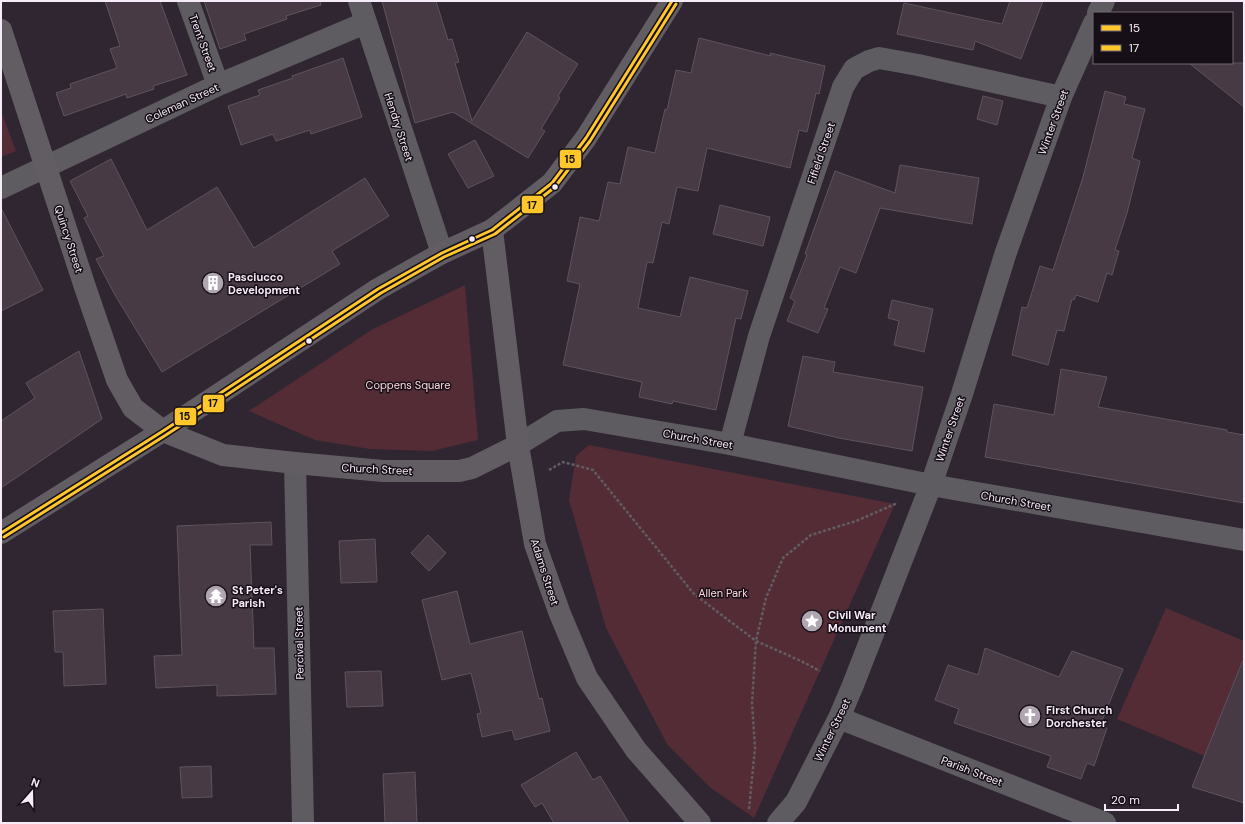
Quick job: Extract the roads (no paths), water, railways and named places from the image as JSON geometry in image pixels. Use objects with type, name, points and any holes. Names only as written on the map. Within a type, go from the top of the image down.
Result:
[{"type":"main road","points":[[1,533],[163,431],[378,289],[442,253],[492,230],[552,183],[586,138],[672,1]]},
{"type":"main road","name":"Quincy Street","points":[[1,30],[45,167],[117,380],[134,408],[163,431]]},
{"type":"main road","name":"Adams Street","points":[[492,230],[518,445],[535,544],[560,614],[587,678],[636,750],[700,823]]},
{"type":"main road","name":"Church Street","points":[[163,431],[223,455],[383,471],[459,470],[472,468],[518,445]]},
{"type":"street","name":"Trent Street","points":[[188,1],[218,85]]},
{"type":"street","name":"Hendry Street","points":[[359,1],[365,24],[442,253]]},
{"type":"street","points":[[1098,12],[1104,1]]},
{"type":"street","name":"Coleman Street","points":[[1,188],[218,85],[365,24]]},
{"type":"street","name":"Winter Street","points":[[778,823],[796,802],[839,718],[931,485],[962,394],[1005,255],[1061,97],[1093,25]]},
{"type":"street","name":"Fifield Street","points":[[730,444],[759,336],[843,87],[854,69],[878,58],[918,65],[1061,97]]},
{"type":"street","name":"Church Street","points":[[518,445],[556,421],[584,419],[730,444],[931,485],[1244,540]]},
{"type":"street","name":"Percival Street","points":[[295,463],[302,823]]},
{"type":"street","name":"Parish Street","points":[[839,718],[1105,823]]},
{"type":"place","name":"Pasciucco Development","points":[[213,283]]},
{"type":"place","name":"St Peter's Parish","points":[[216,596]]},
{"type":"place","name":"Civil War Monument","points":[[812,621]]},
{"type":"place","name":"First Church Dorchester","points":[[1030,716]]},
{"type":"park label","name":"Coppens Square","points":[[408,385]]},
{"type":"park label","name":"Allen Park","points":[[723,593]]}]
